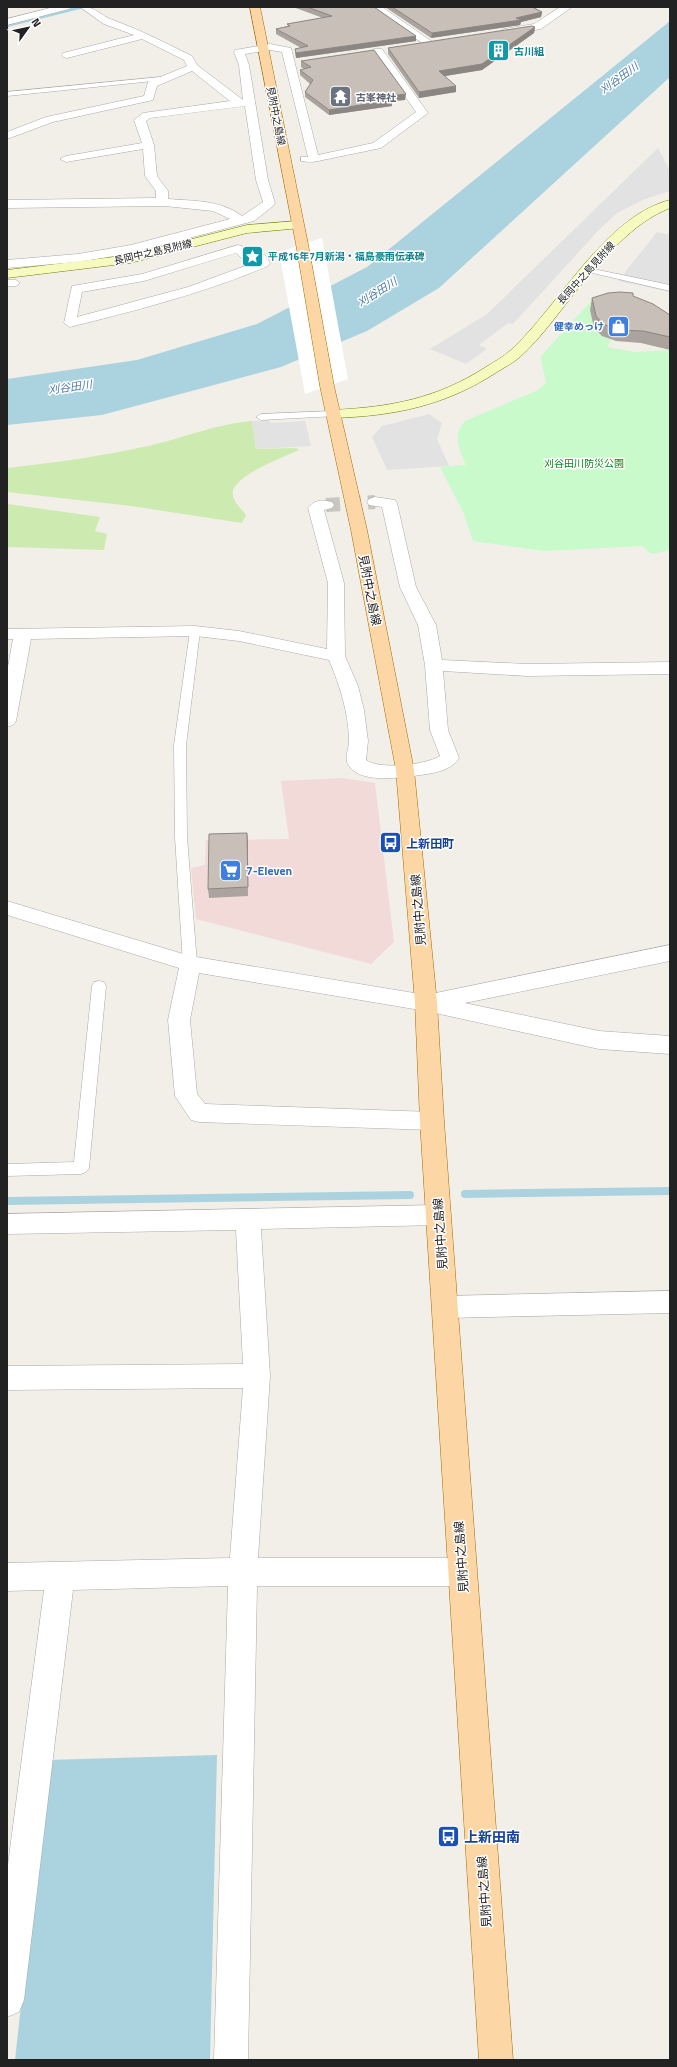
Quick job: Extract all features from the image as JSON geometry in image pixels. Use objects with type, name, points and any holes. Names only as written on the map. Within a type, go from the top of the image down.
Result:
[{"type":"main road","name":"見附中之島線","points":[[255,7],[297,225],[302,244],[327,386],[359,530],[405,770],[426,1003],[432,1121],[446,1307],[462,1572],[496,2060]]},
{"type":"main road","name":"長岡中之島見附線","points":[[333,414],[393,410],[426,402],[471,384],[516,354],[587,269],[626,229],[640,218],[670,204]]},
{"type":"main road","name":"長岡中之島見附線","points":[[12,279],[130,258],[247,229],[297,225]]},
{"type":"street","points":[[7,22],[66,7]]},
{"type":"street","points":[[85,7],[108,22],[144,36],[188,58],[193,67],[245,103]]},
{"type":"street","points":[[375,7],[429,43]]},
{"type":"street","points":[[491,34],[537,27],[567,7]]},
{"type":"street","points":[[67,55],[144,36]]},
{"type":"street","points":[[414,45],[440,41]]},
{"type":"street","points":[[7,264],[117,252],[250,218],[269,203],[263,161],[245,103],[244,65],[240,52],[263,47],[276,47],[287,50],[309,159],[377,146],[422,113],[378,51]]},
{"type":"street","points":[[366,53],[392,49]]},
{"type":"street","points":[[290,64],[303,63]]},
{"type":"street","points":[[7,136],[50,119],[149,98],[152,84],[193,67]]},
{"type":"street","points":[[162,202],[162,191],[151,176],[148,145],[140,120],[147,115],[245,103]]},
{"type":"street","points":[[66,159],[148,145]]},
{"type":"street","points":[[7,204],[162,202],[219,208],[230,212],[240,221]]},
{"type":"street","points":[[238,249],[252,260],[261,258],[264,263],[245,272],[162,301],[70,323],[76,289],[144,277],[238,249]]},
{"type":"street","points":[[326,505],[320,505],[316,508],[336,583],[336,656],[349,686],[355,710],[359,741],[356,754],[357,763],[366,770],[405,770],[446,763],[450,758],[439,730],[434,665],[427,625],[408,587],[389,503],[375,502]]},
{"type":"street","points":[[7,721],[15,634],[195,631],[239,636],[336,656]]},
{"type":"street","points":[[434,665],[526,670],[670,668]]},
{"type":"street","points":[[7,908],[190,964],[426,1003],[599,1040],[670,1045]]},
{"type":"street","points":[[426,1003],[670,953]]},
{"type":"street","points":[[190,964],[178,1020],[186,1096],[199,1113],[432,1121]]},
{"type":"street","points":[[7,1224],[439,1215]]},
{"type":"street","points":[[231,2060],[243,1572],[257,1376],[248,1218]]},
{"type":"street","points":[[446,1307],[670,1305]]},
{"type":"street","points":[[7,1378],[257,1376]]},
{"type":"street","points":[[7,1577],[243,1572],[462,1572]]},
{"type":"street","points":[[7,2000],[60,1576]]},
{"type":"lane","points":[[7,94],[161,79]]},
{"type":"lane","points":[[587,269],[670,288]]},
{"type":"lane","points":[[7,283],[12,279]]},
{"type":"lane","points":[[261,416],[333,414]]},
{"type":"lane","points":[[190,964],[182,844],[180,746],[195,631]]},
{"type":"lane","points":[[7,1170],[81,1168],[99,986]]},
{"type":"shaded area","points":[[658,148],[670,171],[670,191],[645,199],[617,213],[598,231],[513,324],[508,323],[479,345],[487,349],[466,364],[430,349],[487,314]]},
{"type":"shaded area","points":[[657,232],[670,235],[670,292],[618,281]]},
{"type":"shaded area","points":[[429,414],[442,423],[437,439],[449,466],[387,470],[372,437],[382,426]]},
{"type":"shaded area","points":[[269,420],[271,423],[305,421],[311,446],[256,449],[252,421]]},
{"type":"shaded area","points":[[342,778],[375,783],[394,942],[371,964],[196,919],[191,868],[205,865],[206,840],[289,839],[281,781]]},
{"type":"green space","name":"刈谷田川防災公園","points":[[592,300],[601,307],[589,313],[598,316],[594,325],[598,333],[611,340],[607,347],[635,352],[670,350],[670,550],[651,554],[643,546],[544,551],[473,541],[464,514],[440,467],[466,465],[458,443],[459,432],[465,421],[538,390],[546,383],[541,356]]},
{"type":"green space","points":[[252,421],[256,449],[296,448],[299,450],[252,472],[236,485],[233,491],[233,498],[246,515],[242,523],[131,506],[7,492],[7,468],[78,459],[131,450],[225,425]]},
{"type":"green space","points":[[8,504],[100,517],[95,531],[107,534],[104,550],[7,547]]},
{"type":"water","name":"刈谷田川","points":[[670,21],[670,77],[439,288],[367,331],[281,367],[102,415],[7,425],[7,379],[137,360],[257,324],[367,267]]},
{"type":"water","points":[[217,1755],[210,2060],[15,2060],[48,1760]]},
{"type":"pier","points":[[322,238],[348,379],[305,394],[279,252]]},
{"type":"building","points":[[307,7],[374,7],[416,36],[296,53],[295,49],[308,46],[276,29],[290,26],[287,24],[332,16]]},
{"type":"building","points":[[392,7],[532,7],[542,12],[516,18],[521,20],[432,33]]},
{"type":"building","points":[[532,26],[535,27],[482,64],[439,71],[456,86],[419,92],[388,48]]},
{"type":"building","points":[[374,50],[406,94],[388,96],[392,100],[329,110],[305,92],[313,80],[300,70],[311,67],[301,61]]},
{"type":"building","points":[[608,293],[633,293],[633,296],[653,304],[670,315],[670,337],[643,331],[618,330],[603,324],[596,316],[592,298]]},
{"type":"building","points":[[247,833],[248,887],[208,889],[209,834]]},
{"type":"waterway","points":[[7,25],[80,7]]},
{"type":"waterway","points":[[465,1194],[670,1191]]},
{"type":"waterway","points":[[7,1201],[410,1195]]},
{"type":"tunnel","points":[[326,505],[375,502]]},
{"type":"place","name":"古川組","points":[[498,51]]},
{"type":"place","name":"古峯神社","points":[[340,97]]},
{"type":"place","name":"平成16年7月新潟・福島豪雨伝承碑","points":[[253,256]]},
{"type":"place","name":"健幸めっけ","points":[[619,326]]},
{"type":"place","name":"上新田町","points":[[391,843]]},
{"type":"place","name":"7-Eleven","points":[[231,870]]},
{"type":"place","name":"上新田南","points":[[449,1836]]}]
